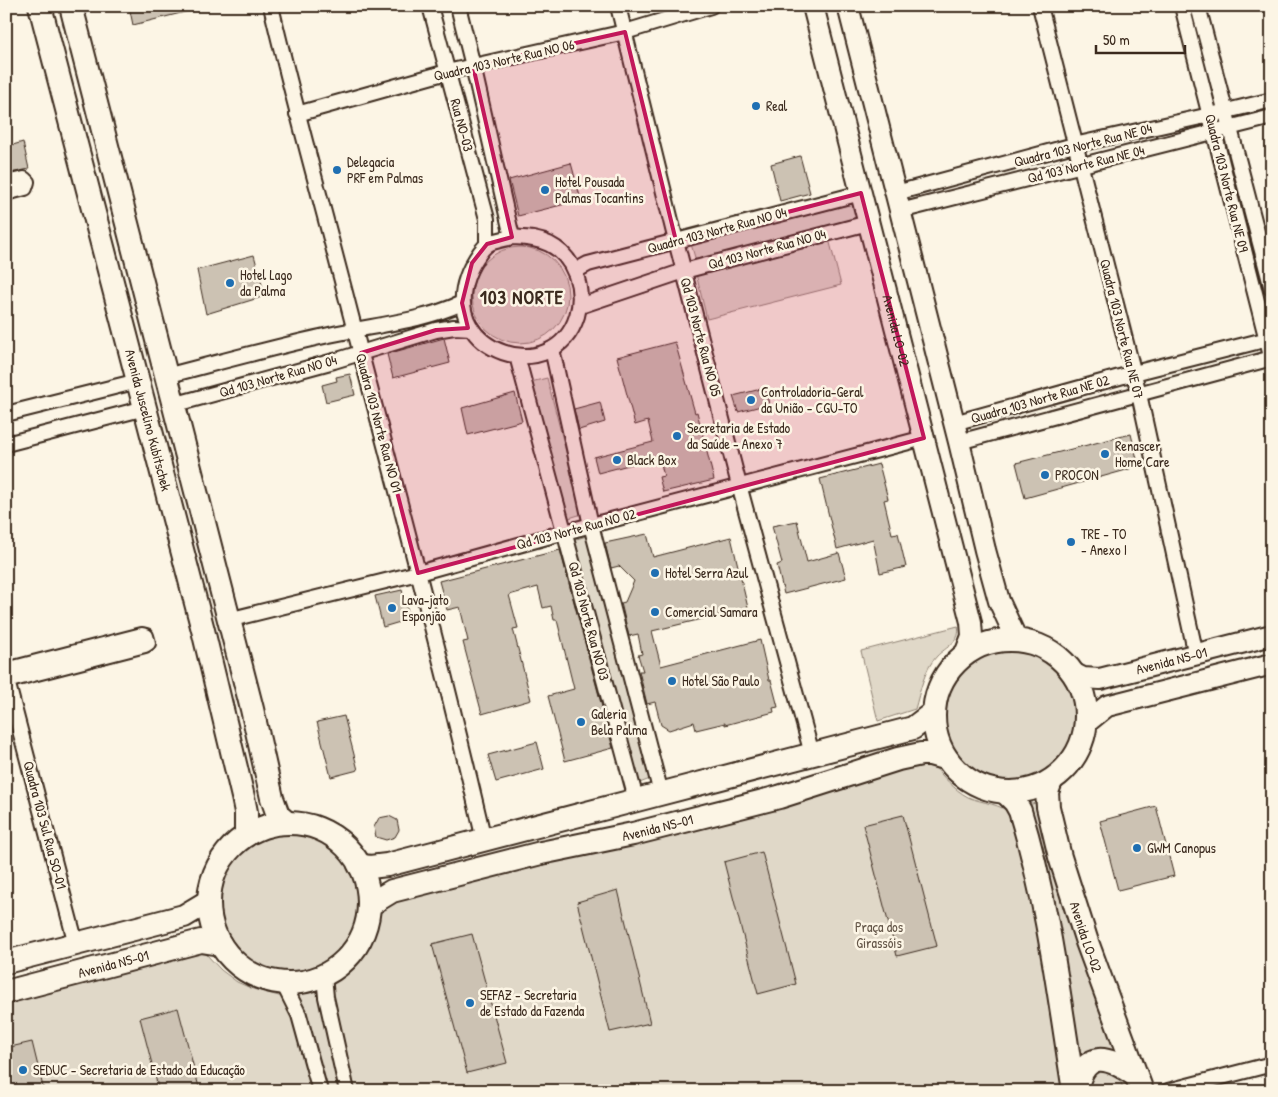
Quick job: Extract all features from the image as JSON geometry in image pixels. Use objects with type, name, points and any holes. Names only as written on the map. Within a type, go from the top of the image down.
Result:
[{"type":"main road","name":"Avenida Juscelino Kubitschek","points":[[40,6],[223,709],[246,812],[246,835]]},
{"type":"main road","name":"Avenida Juscelino Kubitschek","points":[[71,6],[252,709],[272,798],[278,815],[287,823]]},
{"type":"main road","name":"Avenida NS-01","points":[[1017,640],[1033,644],[1051,652],[1073,673],[1083,696],[1086,723],[1076,754],[1068,766],[1051,781],[1030,790],[1006,793],[976,785],[961,775],[947,759],[938,739],[934,724],[934,712],[936,697],[942,682],[950,669],[965,654],[990,642],[1017,640]]},
{"type":"main road","points":[[359,865],[370,867],[387,865],[914,728],[934,712]]},
{"type":"main road","name":"Avenida NS-01","points":[[369,905],[392,891],[542,853],[633,834],[779,797],[898,759],[930,754],[947,759]]},
{"type":"main road","name":"Avenida LO-02","points":[[1051,781],[1047,792],[1047,803],[1059,852],[1087,942],[1139,1083]]},
{"type":"main road","points":[[1006,793],[1016,803],[1021,813],[1038,880],[1075,1091]]},
{"type":"main road","points":[[287,823],[302,824],[321,830],[332,836],[350,852],[359,865],[368,893],[369,905],[364,928],[356,947],[342,964],[324,976],[308,981],[283,983],[264,980],[248,972],[235,962],[220,944],[211,922],[209,901],[213,878],[222,860],[234,845],[246,835],[260,829],[287,823]]},
{"type":"main road","name":"Avenida NS-01","points":[[6,962],[184,916],[209,901]]},
{"type":"main road","name":"Avenida NS-01","points":[[6,992],[201,941],[220,944]]},
{"type":"main road","points":[[1075,1091],[1081,1072],[1096,1060],[1106,1059],[1115,1062],[1139,1083]]},
{"type":"street","name":"Quadra 103 Norte Rua NO 01","points":[[270,6],[418,573],[484,840]]},
{"type":"street","name":"Rua NO-03","points":[[430,6],[487,219],[487,244]]},
{"type":"street","points":[[458,6],[512,237]]},
{"type":"street","name":"Qd 103 Norte Rua NO 05","points":[[618,6],[739,485],[812,754]]},
{"type":"street","name":"Quadra 103 Norte Rua NO 06","points":[[297,114],[448,72],[625,32],[711,6]]},
{"type":"street","name":"Avenida LO-02","points":[[813,6],[972,622],[972,636],[965,654]]},
{"type":"street","points":[[848,6],[995,586],[999,601],[1017,640]]},
{"type":"street","name":"Quadra 103 Norte Rua NE 07","points":[[1040,6],[1074,145],[1134,373],[1196,655]]},
{"type":"street","name":"Quadra 103 Norte Rua NE 09","points":[[1182,6],[1269,339],[1272,358]]},
{"type":"street","name":"Quadra 103 Norte Rua NE 09","points":[[1198,6],[1272,289]]},
{"type":"street","name":"Quadra 103 Norte Rua NE 04","points":[[898,202],[1074,145],[1272,100]]},
{"type":"street","name":"Qd 103 Norte Rua NE 04","points":[[898,202],[1081,166],[1272,117]]},
{"type":"street","points":[[6,183],[22,179],[27,182],[25,188],[6,193]]},
{"type":"street","name":"Quadra 103 Norte Rua NO 04","points":[[575,271],[588,264],[861,193]]},
{"type":"street","name":"Qd 103 Norte Rua NO 04","points":[[580,306],[684,271],[868,222]]},
{"type":"street","points":[[512,237],[533,238],[550,245],[564,256],[575,271],[580,288],[580,306],[574,325],[562,341],[552,349],[533,356],[506,355],[494,350],[470,328],[462,303],[472,263],[487,244],[512,237]]},
{"type":"street","name":"Qd 103 Norte Rua NO 04","points":[[166,376],[329,335],[432,314],[462,303]]},
{"type":"street","name":"Qd 103 Norte Rua NO 04","points":[[173,405],[361,353],[436,330],[470,328]]},
{"type":"street","name":"Quadra 103 Norte Rua NE 02","points":[[957,433],[1134,373],[1269,339]]},
{"type":"street","name":"Qd 103 Norte Rua NO 03","points":[[552,349],[591,525],[661,793]]},
{"type":"street","name":"Qd 103 Norte Rua NO 03","points":[[517,356],[636,799]]},
{"type":"street","name":"Quadra 103 Norte Rua NE 02","points":[[957,433],[1139,394],[1272,358]]},
{"type":"street","points":[[6,414],[138,381]]},
{"type":"street","points":[[6,444],[145,408]]},
{"type":"street","name":"Qd 103 Norte Rua NO 02","points":[[228,620],[418,573],[739,485],[924,438]]},
{"type":"street","points":[[142,635],[148,639],[148,643],[145,645],[6,677],[142,635]]},
{"type":"street","name":"Avenida NS-01","points":[[1073,673],[1083,678],[1098,680],[1272,635]]},
{"type":"street","name":"Avenida NS-01","points":[[1086,723],[1107,706],[1272,664]]},
{"type":"street","name":"Quadra 103 Sul Rua SO-01","points":[[6,677],[76,944]]},
{"type":"street","points":[[324,976],[326,997],[347,1091]]},
{"type":"street","points":[[283,983],[299,1015],[320,1091]]},
{"type":"street","points":[[1168,1091],[1272,1064]]},
{"type":"highlighted area","points":[[625,32],[676,241],[861,193],[924,438],[418,573],[361,353],[436,330],[468,328],[462,303],[472,263],[487,244],[512,237],[473,66]]},
{"type":"green space","points":[[860,202],[864,217],[696,261],[691,244]]},
{"type":"green space","points":[[829,239],[841,285],[707,319],[696,274]]},
{"type":"green space","points":[[520,247],[538,250],[554,261],[565,277],[568,295],[565,313],[554,329],[538,340],[520,343],[502,340],[486,329],[475,313],[472,295],[475,277],[486,261],[502,250]]},
{"type":"green space","points":[[547,378],[582,514],[566,519],[531,382]]},
{"type":"green space","points":[[587,536],[650,779],[637,784],[573,540]]},
{"type":"green space","points":[[958,626],[958,636],[937,656],[929,667],[915,709],[878,721],[861,651]]},
{"type":"green space","points":[[1010,648],[1036,654],[1059,668],[1073,691],[1079,717],[1073,743],[1059,766],[1036,780],[1010,786],[984,780],[961,766],[947,743],[941,717],[947,691],[961,668],[984,654]]},
{"type":"green space","name":"Praça dos Girassóis","points":[[920,764],[933,765],[949,783],[963,794],[1003,808],[1011,815],[1040,941],[1064,1091],[6,1091],[6,999],[201,951],[237,982],[253,989],[279,996],[328,983],[344,969],[356,954],[362,942],[374,907]]},
{"type":"green space","points":[[1036,803],[1052,863],[1117,1052],[1080,1061],[1027,805]]},
{"type":"green space","points":[[288,833],[316,838],[339,854],[355,877],[360,905],[355,933],[339,956],[316,972],[288,977],[260,972],[237,956],[221,933],[216,905],[221,877],[237,854],[260,838]]},
{"type":"green space","points":[[1099,1067],[1119,1077],[1124,1091],[1090,1091],[1090,1080]]},
{"type":"building","points":[[129,6],[193,6],[193,10],[133,25]]},
{"type":"building","points":[[23,142],[29,169],[6,174],[6,147]]},
{"type":"building","points":[[800,156],[810,193],[780,201],[771,164]]},
{"type":"building","name":"Hotel Pousada Palmas Tocantins","points":[[571,163],[581,200],[518,216],[509,180]]},
{"type":"building","name":"Hotel Lago da Palma","points":[[254,255],[265,296],[206,314],[197,270]]},
{"type":"building","points":[[444,338],[450,363],[393,378],[387,354]]},
{"type":"building","points":[[675,342],[695,413],[697,412],[714,480],[663,492],[659,477],[664,476],[659,457],[598,473],[594,457],[653,442],[648,421],[635,425],[617,357]]},
{"type":"building","points":[[350,374],[355,395],[326,402],[322,385],[337,381],[336,377]]},
{"type":"building","name":"Controladoria-Geral da União - CGU-TO","points":[[765,388],[769,404],[738,412],[733,396]]},
{"type":"building","points":[[515,393],[522,421],[468,435],[462,408]]},
{"type":"building","points":[[600,402],[605,422],[579,430],[574,409]]},
{"type":"building","points":[[1131,434],[1137,459],[1128,461],[1130,469],[1025,498],[1016,463]]},
{"type":"building","points":[[879,464],[888,499],[884,500],[892,534],[898,533],[906,567],[880,573],[873,539],[837,549],[820,479]]},
{"type":"building","points":[[797,521],[807,562],[839,553],[846,578],[784,594],[777,565],[782,563],[772,526]]},
{"type":"building","points":[[647,534],[653,557],[731,537],[748,608],[652,631],[661,666],[760,640],[769,680],[771,680],[778,707],[773,708],[774,712],[725,725],[725,723],[696,730],[694,722],[669,730],[661,725],[655,702],[647,704],[639,671],[643,671],[638,655],[642,654],[638,634],[629,636],[621,603],[625,602],[634,581],[619,566],[611,568],[605,543]]},
{"type":"building","points":[[560,550],[613,748],[565,761],[548,696],[574,689],[557,620],[554,620],[551,606],[543,608],[538,587],[509,595],[518,628],[513,629],[531,700],[482,714],[463,642],[468,641],[460,607],[447,610],[439,581]]},
{"type":"building","name":"Lava-jato Esponjão","points":[[402,590],[410,619],[383,627],[375,596]]},
{"type":"building","points":[[344,716],[358,770],[331,777],[317,722]]},
{"type":"building","points":[[537,742],[544,769],[496,782],[488,755]]},
{"type":"building","name":"GWM Canopus","points":[[1156,806],[1174,876],[1118,890],[1100,821]]},
{"type":"building","points":[[903,815],[937,946],[897,956],[863,825]]},
{"type":"building","points":[[389,816],[397,820],[399,830],[395,837],[386,840],[376,837],[374,827],[379,818]]},
{"type":"building","points":[[762,852],[796,984],[758,994],[724,862]]},
{"type":"building","points":[[618,890],[650,1023],[610,1032],[577,902]]},
{"type":"building","name":"SEFAZ - Secretaria de Estado da Fazenda","points":[[472,934],[507,1063],[467,1073],[432,944]]},
{"type":"building","points":[[178,1008],[200,1091],[159,1091],[140,1018]]},
{"type":"building","name":"SEDUC - Secretaria de Estado da Educação","points":[[32,1042],[44,1091],[6,1091],[6,1048]]},
{"type":"place","name":"Real","points":[[756,106]]},
{"type":"place","name":"Delegacia PRF em Palmas","points":[[337,170]]},
{"type":"place","name":"Hotel Pousada Palmas Tocantins","points":[[545,190]]},
{"type":"place","name":"Hotel Lago da Palma","points":[[230,283]]},
{"type":"place","name":"Controladoria-Geral da União - CGU-TO","points":[[751,400]]},
{"type":"place","name":"Secretaria de Estado da Saúde - Anexo 7","points":[[677,436]]},
{"type":"place","name":"Renascer Home Care","points":[[1105,454]]},
{"type":"place","name":"Black Box","points":[[617,460]]},
{"type":"place","name":"PROCON","points":[[1045,475]]},
{"type":"place","name":"TRE - TO - Anexo I","points":[[1071,542]]},
{"type":"place","name":"Hotel Serra Azul","points":[[655,573]]},
{"type":"place","name":"Lava-jato Esponjão","points":[[392,608]]},
{"type":"place","name":"Comercial Samara","points":[[655,612]]},
{"type":"place","name":"Hotel São Paulo","points":[[672,681]]},
{"type":"place","name":"Galeria Bela Palma","points":[[581,722]]},
{"type":"place","name":"GWM Canopus","points":[[1137,848]]},
{"type":"place","name":"SEFAZ - Secretaria de Estado da Fazenda","points":[[470,1003]]},
{"type":"place","name":"SEDUC - Secretaria de Estado da Educação","points":[[23,1070]]},
{"type":"district","name":"103 NORTE","points":[[522,297]]}]
